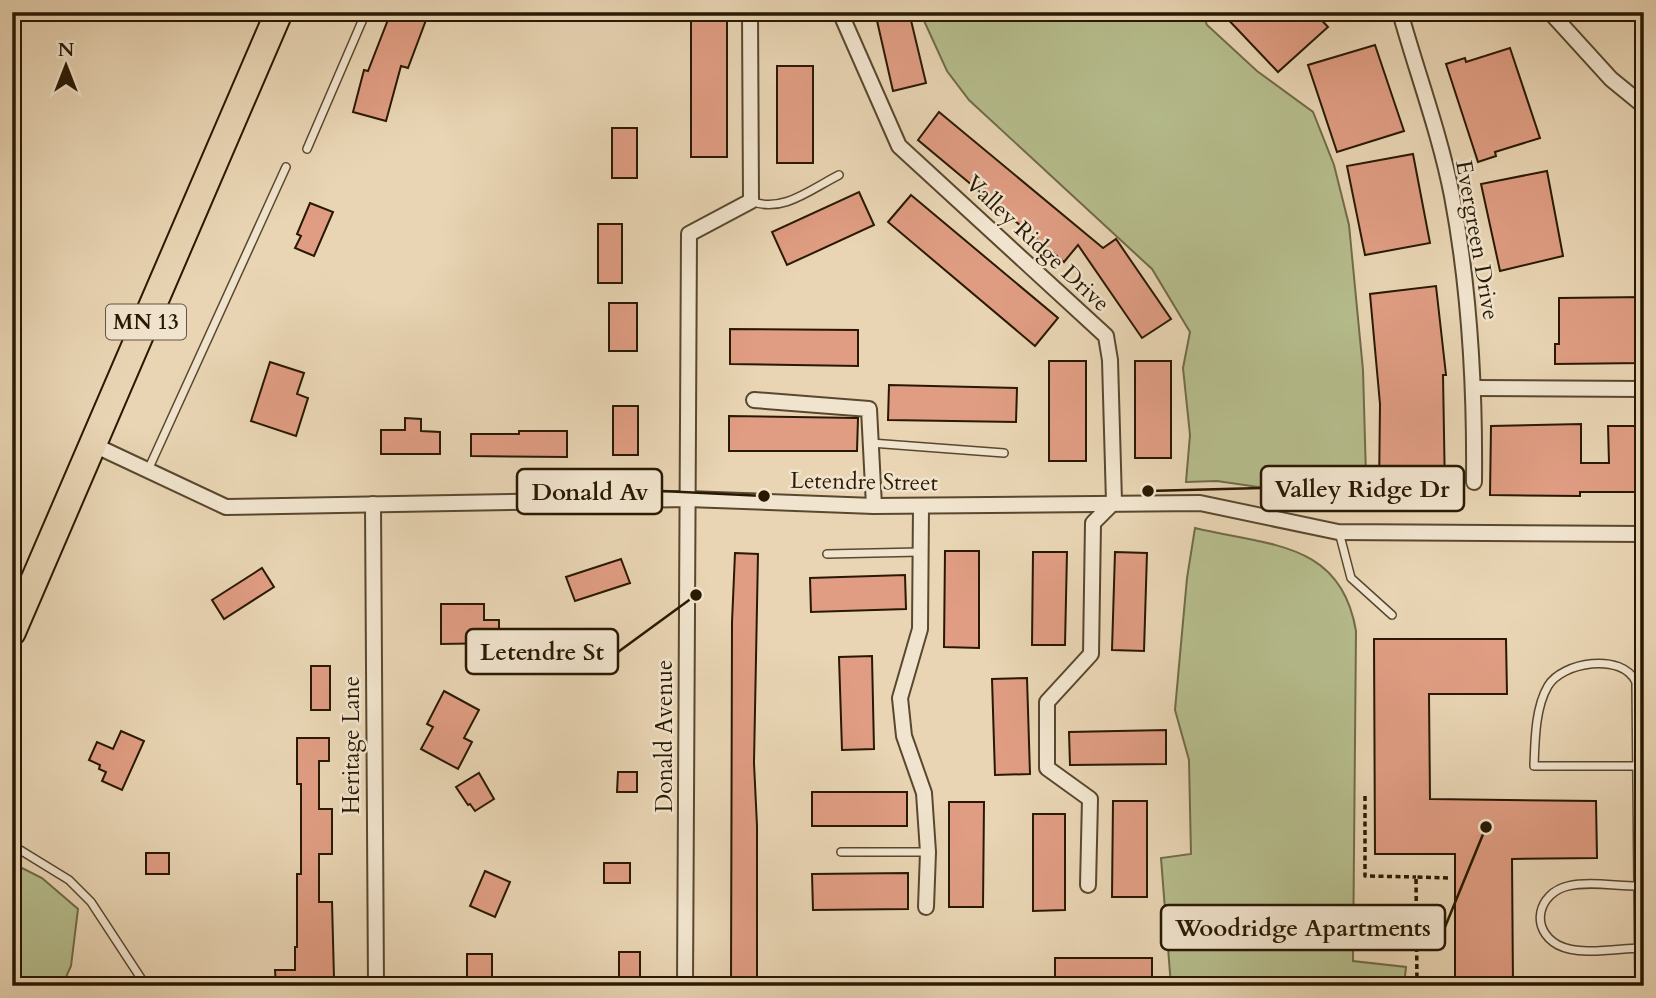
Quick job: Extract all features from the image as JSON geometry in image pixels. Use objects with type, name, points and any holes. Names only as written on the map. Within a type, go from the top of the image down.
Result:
[{"type":"highway","name":"MN 13","points":[[12,632],[279,12]]},
{"type":"street","points":[[750,12],[751,201]]},
{"type":"street","name":"Valley Ridge Drive","points":[[823,12],[840,12],[899,145],[1105,336],[1110,360],[1114,502]]},
{"type":"street","name":"Evergreen Drive","points":[[1400,12],[1451,194],[1465,278],[1475,388],[1474,482]]},
{"type":"street","points":[[1545,12],[1550,12],[1611,79],[1644,106]]},
{"type":"street","name":"Donald Avenue","points":[[685,986],[689,234],[751,201]]},
{"type":"street","points":[[1475,388],[1644,389]]},
{"type":"street","points":[[754,400],[869,409],[874,506]]},
{"type":"street","name":"Letendre Street","points":[[94,445],[226,507],[688,499],[874,506],[1200,503],[1338,531],[1644,534]]},
{"type":"street","points":[[1088,885],[1090,799],[1047,768],[1047,702],[1091,654],[1093,523],[1114,502]]},
{"type":"street","name":"Heritage Lane","points":[[373,504],[376,986]]},
{"type":"street","points":[[921,506],[920,629],[900,698],[904,736],[923,793],[928,852],[926,907]]},
{"type":"lane","points":[[307,149],[366,12]]},
{"type":"lane","points":[[148,470],[286,167]]},
{"type":"lane","points":[[751,201],[765,207],[777,207],[838,175]]},
{"type":"lane","points":[[871,443],[1004,453]]},
{"type":"lane","points":[[1338,531],[1351,578],[1392,615]]},
{"type":"lane","points":[[827,554],[921,552]]},
{"type":"lane","points":[[1637,766],[1534,766],[1539,719],[1550,683],[1565,672],[1591,664],[1620,665],[1631,671],[1640,683],[1637,766],[1639,986]]},
{"type":"lane","points":[[12,845],[69,880],[91,902],[146,986]]},
{"type":"lane","points":[[841,852],[928,852]]},
{"type":"lane","points":[[1638,886],[1570,886],[1553,891],[1542,906],[1538,918],[1543,932],[1558,945],[1575,950],[1639,948]]},
{"type":"path","points":[[1365,796],[1365,876],[1448,878]]},
{"type":"path","points":[[1416,877],[1417,986]]},
{"type":"green space","points":[[920,12],[1202,12],[1207,25],[1257,71],[1313,112],[1334,165],[1349,225],[1363,370],[1366,476],[1359,507],[1334,511],[1272,489],[1217,481],[1186,482],[1190,435],[1183,368],[1190,332],[1152,269],[969,100],[947,71]]},
{"type":"green space","points":[[1195,528],[1298,552],[1335,579],[1348,601],[1356,631],[1353,961],[1406,967],[1404,986],[1171,986],[1161,858],[1191,854],[1189,760],[1175,710],[1187,578]]},
{"type":"green space","points":[[12,863],[42,878],[78,909],[71,966],[62,986],[12,986]]},
{"type":"building","points":[[391,12],[429,12],[408,68],[401,66],[386,121],[353,112],[364,70],[368,71]]},
{"type":"building","points":[[691,12],[727,12],[727,157],[691,157]]},
{"type":"building","points":[[875,12],[909,12],[926,83],[893,91]]},
{"type":"building","points":[[1221,12],[1314,12],[1328,27],[1278,72]]},
{"type":"building","points":[[1375,45],[1404,131],[1337,152],[1308,65]]},
{"type":"building","points":[[1510,48],[1540,138],[1495,152],[1496,156],[1478,162],[1446,64],[1465,58],[1466,62]]},
{"type":"building","points":[[777,66],[813,66],[813,163],[777,163]]},
{"type":"building","points":[[939,112],[1103,248],[1116,239],[1171,319],[1142,338],[1078,245],[1064,262],[918,140]]},
{"type":"building","points":[[612,128],[637,128],[637,178],[612,178]]},
{"type":"building","points":[[1413,154],[1430,243],[1365,255],[1347,166]]},
{"type":"building","points":[[1547,171],[1563,256],[1500,271],[1481,184]]},
{"type":"building","points":[[859,192],[874,225],[787,265],[772,232]]},
{"type":"building","points":[[911,195],[1058,318],[1035,346],[888,222]]},
{"type":"building","points":[[310,203],[333,212],[314,256],[295,248],[301,236],[297,234]]},
{"type":"building","points":[[598,224],[622,224],[622,283],[598,283]]},
{"type":"building","points":[[1436,286],[1446,375],[1443,375],[1445,492],[1379,493],[1380,404],[1370,294]]},
{"type":"building","points":[[1644,297],[1644,363],[1555,364],[1555,344],[1559,344],[1559,298]]},
{"type":"building","points":[[609,303],[637,303],[637,351],[609,351]]},
{"type":"building","points":[[730,329],[858,330],[858,366],[730,364]]},
{"type":"building","points":[[1049,361],[1086,361],[1086,461],[1049,461]]},
{"type":"building","points":[[1135,361],[1171,361],[1171,458],[1135,458]]},
{"type":"building","points":[[270,362],[304,373],[297,394],[308,398],[296,436],[251,421]]},
{"type":"building","points":[[889,385],[1017,388],[1016,422],[888,420]]},
{"type":"building","points":[[613,406],[638,406],[638,455],[613,455]]},
{"type":"building","points":[[729,416],[858,418],[857,451],[729,451]]},
{"type":"building","points":[[405,418],[421,419],[421,431],[440,432],[440,454],[381,454],[381,430],[405,430]]},
{"type":"building","points":[[1581,424],[1581,463],[1609,463],[1608,426],[1644,426],[1644,492],[1580,492],[1580,496],[1490,495],[1491,426]]},
{"type":"building","points":[[519,431],[567,431],[567,457],[471,456],[471,434],[519,434]]},
{"type":"building","points":[[945,551],[979,551],[979,648],[944,647]]},
{"type":"building","points":[[1033,552],[1067,552],[1065,645],[1032,645]]},
{"type":"building","points":[[1115,552],[1147,553],[1144,651],[1112,650]]},
{"type":"building","points":[[735,553],[758,554],[754,763],[757,826],[757,986],[731,986],[732,622]]},
{"type":"building","points":[[621,559],[630,583],[575,601],[566,577]]},
{"type":"building","points":[[262,568],[274,587],[224,619],[212,600]]},
{"type":"building","points":[[905,575],[906,609],[811,612],[810,578]]},
{"type":"building","points":[[441,604],[484,604],[484,620],[499,620],[499,643],[441,644]]},
{"type":"building","points":[[1374,639],[1506,639],[1507,694],[1429,694],[1430,799],[1596,801],[1597,858],[1512,859],[1513,986],[1455,986],[1455,854],[1375,854]]},
{"type":"building","points":[[872,656],[874,749],[842,750],[839,657]]},
{"type":"building","points":[[311,666],[330,666],[330,710],[311,710]]},
{"type":"building","points":[[1027,678],[1030,774],[995,775],[992,679]]},
{"type":"building","points":[[444,691],[479,710],[464,738],[472,742],[458,769],[421,749],[433,727],[427,724]]},
{"type":"building","points":[[1166,730],[1166,764],[1070,765],[1069,732]]},
{"type":"building","points":[[121,731],[144,741],[122,790],[102,781],[106,772],[99,769],[100,765],[89,760],[97,742],[113,749]]},
{"type":"building","points":[[297,738],[329,738],[329,761],[319,761],[319,809],[332,809],[332,854],[319,854],[319,902],[332,902],[334,978],[320,978],[321,986],[276,986],[275,970],[295,970],[297,947],[297,874],[301,874],[301,784],[297,784]]},
{"type":"building","points":[[618,772],[637,772],[637,792],[617,792]]},
{"type":"building","points":[[479,773],[494,799],[475,811],[456,787]]},
{"type":"building","points":[[812,792],[907,792],[907,826],[812,826]]},
{"type":"building","points":[[1113,801],[1147,801],[1147,897],[1112,897]]},
{"type":"building","points":[[949,802],[984,802],[983,907],[949,907]]},
{"type":"building","points":[[1033,814],[1065,814],[1065,910],[1033,911]]},
{"type":"building","points":[[146,853],[169,853],[169,874],[146,874]]},
{"type":"building","points":[[604,863],[630,863],[630,883],[604,883]]},
{"type":"building","points":[[485,871],[510,882],[495,917],[470,906]]},
{"type":"building","points":[[908,873],[908,909],[813,910],[812,874]]},
{"type":"building","points":[[619,952],[640,952],[640,986],[619,986]]},
{"type":"building","points":[[467,954],[492,954],[492,986],[467,986]]},
{"type":"building","points":[[1055,958],[1152,958],[1152,986],[1055,986]]},
{"type":"place","name":"Valley Ridge Dr","points":[[1148,491]]},
{"type":"place","name":"Donald Av","points":[[764,496]]},
{"type":"place","name":"Letendre St","points":[[696,595]]},
{"type":"place","name":"Woodridge Apartments","points":[[1486,827]]}]
